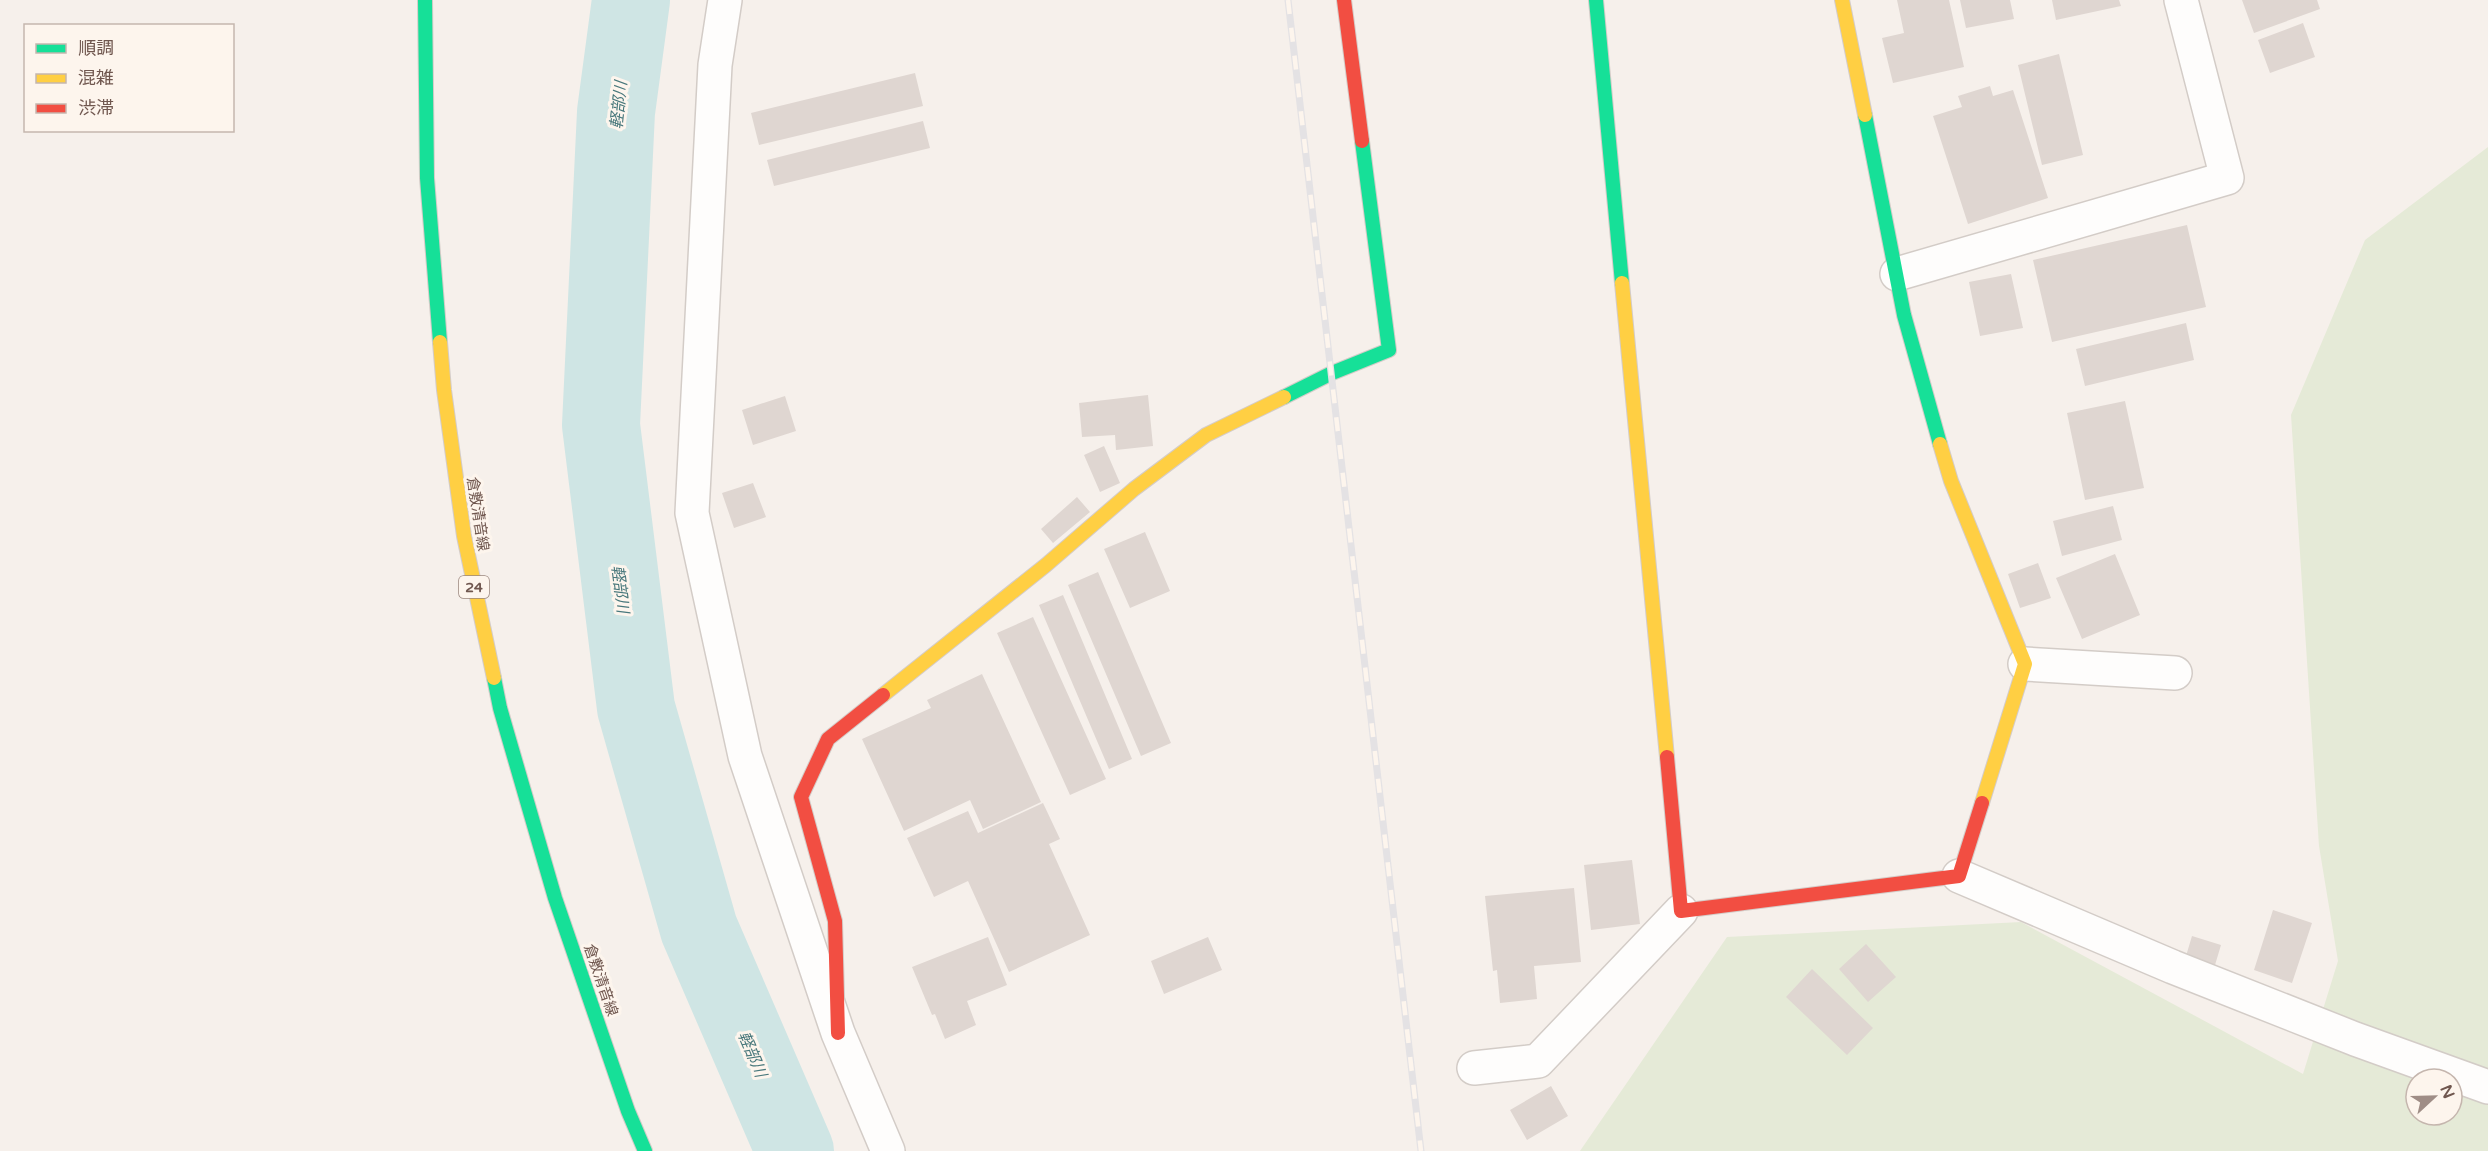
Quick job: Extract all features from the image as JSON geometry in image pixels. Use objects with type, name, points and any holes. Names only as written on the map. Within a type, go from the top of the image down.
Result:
[{"type":"street","name":"倉敷清音線","points":[[425,0],[427,178],[444,390],[464,536],[500,708],[545,864],[628,1111],[645,1151]]},
{"type":"street","points":[[725,0],[715,65],[692,513],[744,756],[838,1033],[888,1151]]},
{"type":"street","points":[[838,1033],[835,921],[801,797],[828,739],[1046,565],[1134,489],[1206,435],[1332,373],[1389,350],[1344,0]]},
{"type":"street","points":[[1596,0],[1681,911]]},
{"type":"street","points":[[1842,0],[1904,315],[1951,481],[2025,664],[1959,876]]},
{"type":"street","points":[[1897,274],[2227,178],[2181,0]]},
{"type":"street","points":[[2025,664],[2175,673]]},
{"type":"street","points":[[1474,1068],[1538,1062],[1681,911],[1959,876],[2174,967],[2355,1039],[2488,1088]]},
{"type":"green space","points":[[2488,147],[2488,1151],[1580,1151],[1727,937],[2021,922],[2303,1074],[2338,961],[2319,846],[2291,415],[2365,240]]},
{"type":"building","points":[[1897,0],[1949,0],[1964,67],[1893,83],[1882,38],[1904,33]]},
{"type":"building","points":[[1960,0],[2010,0],[2014,19],[1966,28]]},
{"type":"building","points":[[2052,0],[2119,0],[2121,6],[2056,20]]},
{"type":"building","points":[[2242,0],[2317,0],[2320,9],[2254,33]]},
{"type":"building","points":[[2303,23],[2315,57],[2270,73],[2258,40]]},
{"type":"building","points":[[2059,54],[2083,155],[2042,165],[2018,65]]},
{"type":"building","points":[[915,73],[923,106],[759,145],[751,113]]},
{"type":"building","points":[[1990,86],[1993,96],[2013,90],[2048,198],[1968,224],[1933,116],[1962,107],[1958,96]]},
{"type":"building","points":[[923,121],[930,148],[774,186],[767,160]]},
{"type":"building","points":[[2187,225],[2206,307],[2052,342],[2033,260]]},
{"type":"building","points":[[2011,274],[2023,328],[1980,336],[1969,282]]},
{"type":"building","points":[[2186,323],[2194,360],[2085,386],[2076,349]]},
{"type":"building","points":[[1148,395],[1153,446],[1116,450],[1115,435],[1082,437],[1079,403]]},
{"type":"building","points":[[785,396],[796,431],[753,445],[742,410]]},
{"type":"building","points":[[2125,401],[2144,488],[2085,500],[2067,413]]},
{"type":"building","points":[[1104,446],[1120,483],[1100,492],[1084,455]]},
{"type":"building","points":[[753,483],[766,517],[734,528],[722,493]]},
{"type":"building","points":[[1077,497],[1090,512],[1053,543],[1041,529]]},
{"type":"building","points":[[2113,506],[2122,540],[2062,556],[2053,521]]},
{"type":"building","points":[[1145,532],[1170,591],[1130,608],[1104,549]]},
{"type":"building","points":[[2115,554],[2140,615],[2082,639],[2056,578]]},
{"type":"building","points":[[2038,563],[2051,598],[2020,608],[2008,574]]},
{"type":"building","points":[[1098,572],[1171,743],[1141,756],[1068,585]]},
{"type":"building","points":[[1063,595],[1132,759],[1109,769],[1039,605]]},
{"type":"building","points":[[1033,617],[1106,779],[1070,795],[997,633]]},
{"type":"building","points":[[982,674],[1041,802],[983,829],[970,800],[904,831],[862,739],[931,708],[927,700]]},
{"type":"building","points":[[1043,803],[1060,839],[1049,844],[1090,935],[1009,972],[968,881],[934,897],[907,838],[968,811],[978,833]]},
{"type":"building","points":[[1632,860],[1640,924],[1591,930],[1584,865]]},
{"type":"building","points":[[1574,888],[1581,962],[1534,966],[1537,999],[1500,1003],[1497,970],[1493,971],[1485,896]]},
{"type":"building","points":[[2273,910],[2312,923],[2292,983],[2254,970]]},
{"type":"building","points":[[2192,936],[2221,945],[2215,965],[2186,956]]},
{"type":"building","points":[[988,937],[1007,985],[967,1001],[976,1025],[945,1039],[935,1014],[932,1015],[912,967]]},
{"type":"building","points":[[1208,937],[1222,970],[1164,994],[1151,961]]},
{"type":"building","points":[[1866,944],[1896,977],[1868,1002],[1839,969]]},
{"type":"building","points":[[1812,969],[1873,1028],[1847,1055],[1786,997]]},
{"type":"building","points":[[1551,1086],[1568,1116],[1527,1140],[1510,1110]]},
{"type":"waterway","name":"軽部川","points":[[631,0],[616,112],[601,425],[636,708],[699,929],[795,1151]]},
{"type":"railway","points":[[1288,0],[1421,1151]]},
{"type":"traffic: fast","points":[[425,0],[427,178],[440,342]]},
{"type":"traffic: fast","points":[[1596,0],[1622,283]]},
{"type":"traffic: fast","points":[[1865,115],[1904,315],[1940,444]]},
{"type":"traffic: fast","points":[[1284,397],[1332,373],[1389,350],[1362,141]]},
{"type":"traffic: fast","points":[[494,678],[500,708],[555,898],[628,1111],[645,1151]]},
{"type":"traffic: slow","points":[[1842,0],[1865,115]]},
{"type":"traffic: slow","points":[[1622,283],[1667,757]]},
{"type":"traffic: slow","points":[[440,342],[444,390],[464,536],[494,678]]},
{"type":"traffic: slow","points":[[883,695],[1046,565],[1134,489],[1206,435],[1284,397]]},
{"type":"traffic: slow","points":[[1940,444],[1951,481],[2025,664],[1982,803]]},
{"type":"traffic: jam","points":[[1344,0],[1362,141]]},
{"type":"traffic: jam","points":[[838,1033],[835,921],[801,797],[828,739],[883,695]]},
{"type":"traffic: jam","points":[[1667,757],[1681,911],[1959,876],[1982,803]]}]
